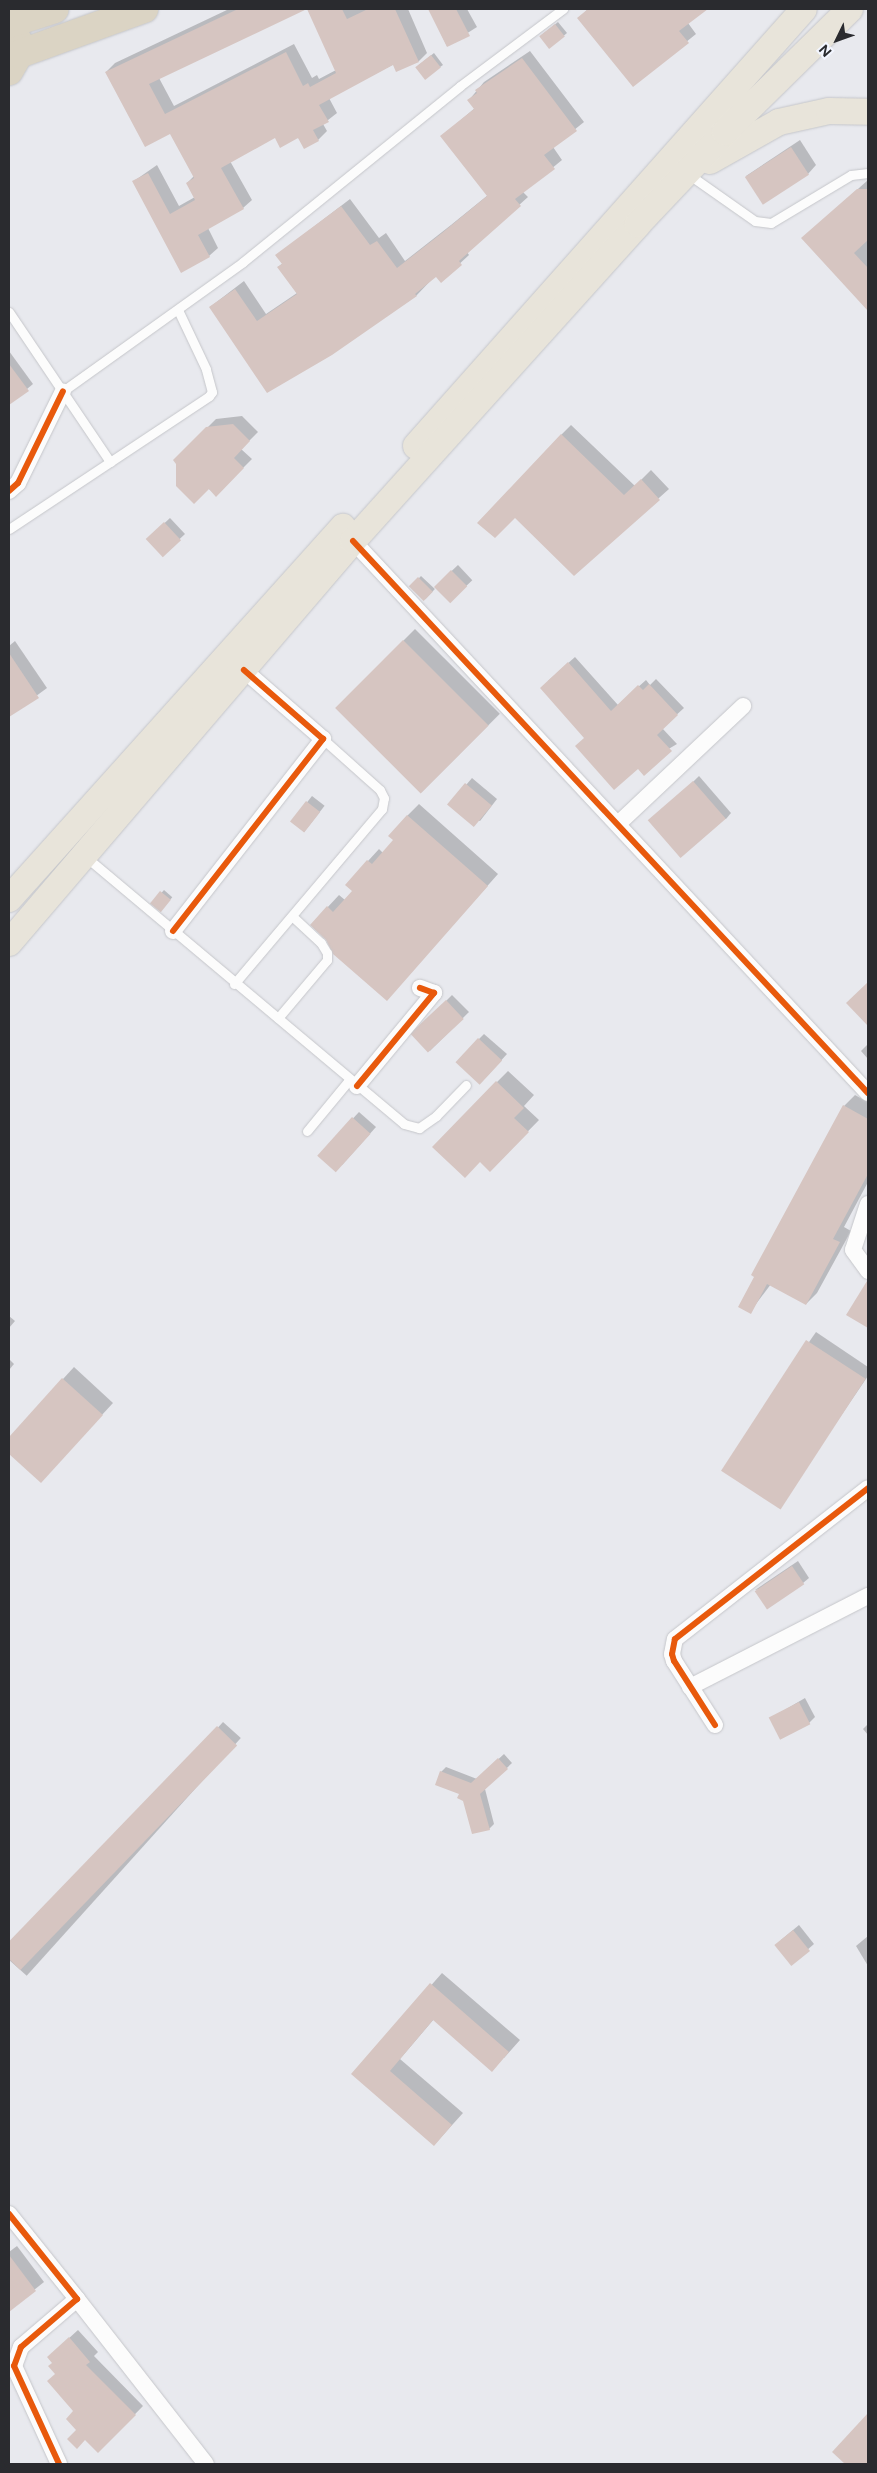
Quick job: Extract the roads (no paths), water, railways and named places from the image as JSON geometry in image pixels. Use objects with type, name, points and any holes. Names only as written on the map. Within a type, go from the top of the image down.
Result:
[{"type":"highway","points":[[14,63],[19,43],[9,24],[55,9]]},
{"type":"highway","points":[[14,63],[144,9]]},
{"type":"main road","points":[[9,899],[804,9]]},
{"type":"main road","points":[[9,943],[353,541],[657,204],[725,132],[850,9]]},
{"type":"main road","points":[[657,204],[717,157],[779,122],[829,112],[868,112]]},
{"type":"street","points":[[9,491],[18,483],[63,391]]},
{"type":"street","points":[[353,541],[868,1093]]},
{"type":"street","points":[[173,932],[322,739],[244,670]]},
{"type":"street","points":[[618,824],[744,706]]},
{"type":"street","points":[[353,1083],[434,993],[420,988]]},
{"type":"street","points":[[868,1204],[853,1250],[868,1271]]},
{"type":"street","points":[[715,1725],[690,1687],[672,1654],[675,1639],[868,1488]]},
{"type":"street","points":[[690,1687],[868,1596]]},
{"type":"street","points":[[9,2214],[206,2464]]},
{"type":"street","points":[[59,2464],[14,2366],[21,2348],[77,2298]]},
{"type":"lane","points":[[63,391],[243,262],[460,86],[563,9]]},
{"type":"lane","points":[[692,176],[755,221],[771,222],[850,175],[868,174]]},
{"type":"lane","points":[[9,529],[212,392],[206,369],[178,310]]},
{"type":"lane","points":[[9,312],[110,462]]},
{"type":"lane","points":[[234,984],[293,917],[382,809],[384,798],[380,790],[322,739]]},
{"type":"lane","points":[[85,856],[234,984],[278,1018],[404,1124],[419,1128],[436,1116],[466,1085]]},
{"type":"lane","points":[[278,1018],[327,960],[327,953],[321,943],[293,917]]},
{"type":"lane","points":[[307,1131],[353,1083]]}]
